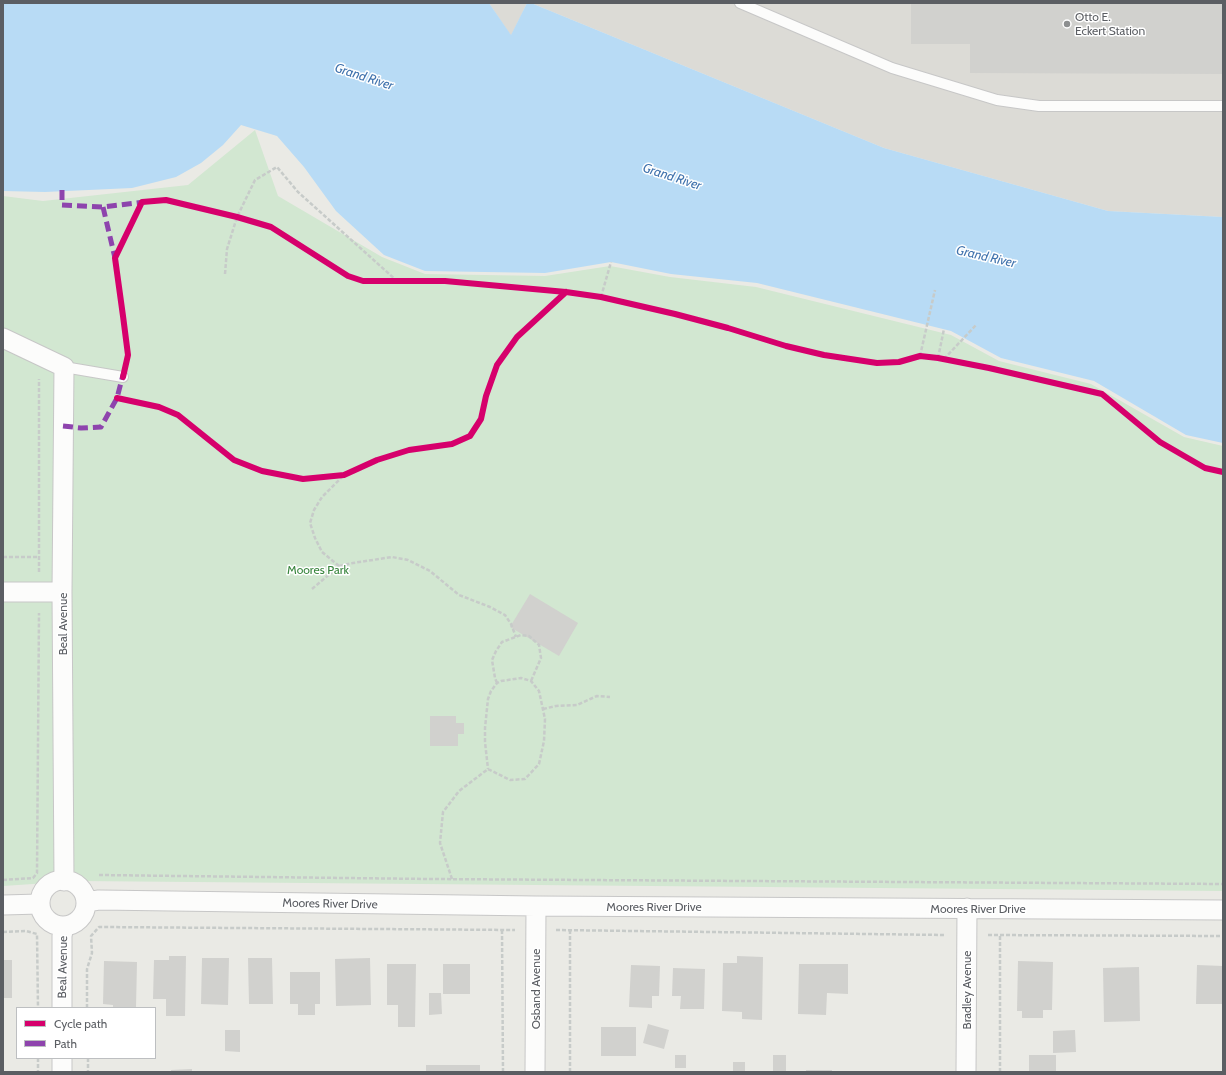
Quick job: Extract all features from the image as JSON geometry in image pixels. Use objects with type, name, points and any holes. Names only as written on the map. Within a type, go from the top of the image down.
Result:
[{"type":"street","points":[[3,338],[64,367]]},
{"type":"street","name":"Beal Avenue","points":[[64,367],[62,592],[64,881]]},
{"type":"street","points":[[3,592],[62,592]]},
{"type":"street","points":[[64,881],[76,885],[84,895],[86,902],[85,909],[78,921],[71,925],[64,926],[56,925],[50,922],[41,910],[40,904],[41,896],[50,884],[64,881]]},
{"type":"street","name":"Moores River Drive","points":[[86,902],[99,900],[536,906],[1223,910]]},
{"type":"street","points":[[3,905],[40,904]]},
{"type":"street","name":"Osband Avenue","points":[[535,1072],[536,906]]},
{"type":"street","name":"Bradley Avenue","points":[[966,1072],[967,908]]},
{"type":"street","name":"Beal Avenue","points":[[62,1007],[62,936],[64,926]]},
{"type":"street","points":[[62,1059],[62,1072]]},
{"type":"lane","points":[[740,3],[892,68],[997,100],[1039,106],[1223,106]]},
{"type":"lane","points":[[64,367],[123,377]]},
{"type":"path","points":[[225,274],[227,249],[237,217],[252,186],[255,180],[277,167],[298,192],[397,281]]},
{"type":"path","points":[[601,296],[611,262]]},
{"type":"path","points":[[920,356],[935,290]]},
{"type":"path","points":[[944,359],[976,326]]},
{"type":"path","points":[[938,358],[944,329]]},
{"type":"path","points":[[3,880],[34,878],[37,873],[39,374],[45,358]]},
{"type":"path","points":[[339,566],[322,552],[310,524],[314,510],[322,497],[344,475]]},
{"type":"path","points":[[3,557],[39,557]]},
{"type":"path","points":[[312,589],[339,566],[392,557],[408,560],[430,571],[459,596],[490,607],[505,615],[511,624],[516,637]]},
{"type":"path","points":[[497,683],[492,660],[496,651],[502,642],[521,635],[529,636],[539,645],[541,658],[531,681]]},
{"type":"path","points":[[521,678],[531,681],[539,691],[545,719],[544,741],[539,764],[525,779],[510,780],[488,770],[485,742],[487,707],[491,691],[497,683],[501,681],[521,678]]},
{"type":"path","points":[[543,709],[556,706],[577,705],[597,696],[610,697]]},
{"type":"path","points":[[452,879],[440,843],[444,812],[459,791],[488,770]]},
{"type":"path","points":[[99,875],[1223,884]]},
{"type":"path","points":[[88,1007],[87,969],[92,953],[91,936],[99,927],[570,930],[1000,936],[1223,936]]},
{"type":"path","points":[[502,930],[503,1072]]},
{"type":"path","points":[[570,930],[570,1072]]},
{"type":"path","points":[[3,932],[26,931],[37,934],[38,1007]]},
{"type":"path","points":[[1000,936],[1000,1072]]},
{"type":"path","points":[[38,1059],[38,1072]]},
{"type":"path","points":[[88,1059],[88,1072]]},
{"type":"shaded area","points":[[489,3],[527,3],[511,36]]},
{"type":"shaded area","points":[[531,3],[1223,3],[1223,217],[1108,211],[884,148]]},
{"type":"green space","name":"Moores Park","points":[[255,130],[278,196],[382,257],[425,274],[545,276],[610,266],[670,277],[756,287],[951,335],[999,361],[1091,384],[1184,437],[1223,446],[1223,891],[78,881],[3,886],[3,196],[43,201],[188,185]]},
{"type":"water","name":"Grand River","points":[[3,3],[489,3],[511,35],[527,3],[531,3],[884,148],[1108,211],[1223,217],[1223,443],[1186,435],[1094,381],[1001,358],[951,331],[757,283],[671,274],[611,262],[545,273],[425,271],[384,255],[336,211],[304,167],[277,136],[241,125],[223,145],[201,163],[176,177],[132,188],[45,192],[3,191]]},
{"type":"building","name":"Otto E. Eckert Station","points":[[911,3],[1223,3],[1222,74],[970,73],[970,44],[911,44]]},
{"type":"building","points":[[530,594],[578,623],[559,656],[510,627]]},
{"type":"building","points":[[430,716],[456,716],[456,723],[464,723],[464,734],[458,734],[458,746],[430,746]]},
{"type":"building","points":[[169,956],[186,956],[185,1016],[166,1016],[166,999],[153,999],[154,960],[169,960]]},
{"type":"building","points":[[737,956],[763,957],[762,1020],[742,1019],[742,1012],[722,1011],[723,963],[737,963]]},
{"type":"building","points":[[202,958],[229,958],[228,1005],[201,1004]]},
{"type":"building","points":[[248,958],[272,958],[273,1004],[249,1004]]},
{"type":"building","points":[[370,958],[371,1005],[336,1006],[335,959]]},
{"type":"building","points":[[3,960],[12,960],[12,998],[3,998]]},
{"type":"building","points":[[104,961],[137,962],[136,1007],[113,1007],[113,1005],[103,1004]]},
{"type":"building","points":[[1018,961],[1053,962],[1052,1010],[1043,1010],[1043,1018],[1022,1018],[1022,1011],[1017,1011]]},
{"type":"building","points":[[387,964],[416,964],[415,1027],[398,1027],[398,1005],[387,1005]]},
{"type":"building","points":[[443,964],[470,964],[470,994],[443,994]]},
{"type":"building","points":[[799,964],[848,964],[848,994],[827,993],[826,1015],[798,1014]]},
{"type":"building","points":[[631,965],[660,966],[659,996],[652,996],[652,1008],[629,1007]]},
{"type":"building","points":[[1197,965],[1223,966],[1223,1004],[1196,1004]]},
{"type":"building","points":[[1139,967],[1140,1021],[1104,1022],[1103,968]]},
{"type":"building","points":[[673,968],[705,969],[704,1009],[680,1009],[681,996],[672,996]]},
{"type":"building","points":[[290,972],[320,972],[320,1004],[315,1004],[315,1015],[298,1015],[298,1004],[290,1004]]},
{"type":"building","points":[[429,993],[441,993],[442,1014],[429,1015]]},
{"type":"building","points":[[648,1024],[669,1030],[664,1049],[643,1043]]},
{"type":"building","points":[[601,1027],[636,1027],[636,1056],[601,1056]]},
{"type":"building","points":[[225,1030],[240,1030],[240,1052],[225,1051]]},
{"type":"building","points":[[1075,1030],[1076,1052],[1053,1053],[1053,1031]]},
{"type":"building","points":[[675,1055],[686,1055],[686,1068],[675,1068]]},
{"type":"building","points":[[773,1055],[786,1055],[786,1072],[773,1072]]},
{"type":"building","points":[[1029,1055],[1056,1055],[1056,1072],[1029,1072]]},
{"type":"building","points":[[733,1062],[745,1062],[745,1072],[733,1072]]},
{"type":"building","points":[[426,1065],[480,1065],[480,1072],[426,1072]]},
{"type":"building","points":[[192,1069],[192,1072],[171,1072],[171,1070]]},
{"type":"building","points":[[806,1070],[832,1070],[832,1072],[806,1072]]},
{"type":"marked path","points":[[62,190],[62,205],[103,207],[144,202]]},
{"type":"marked path","points":[[103,207],[115,258]]},
{"type":"marked path","points":[[63,426],[81,428],[101,427],[117,398],[123,375]]},
{"type":"cycle path","points":[[123,377],[128,355],[115,258],[142,202],[166,200],[237,217],[271,227],[348,276],[363,281],[445,281],[566,292],[601,297],[675,314],[728,328],[786,346],[824,355],[877,363],[899,362],[920,356],[938,358],[1102,394],[1160,442],[1205,468],[1223,472]]},
{"type":"cycle path","points":[[117,398],[159,407],[178,415],[234,460],[262,471],[303,479],[344,475],[377,460],[409,450],[452,444],[470,436],[481,419],[486,396],[497,365],[517,337],[566,292]]},
{"type":"place","name":"Otto E. Eckert Station","points":[[1067,24]]}]
